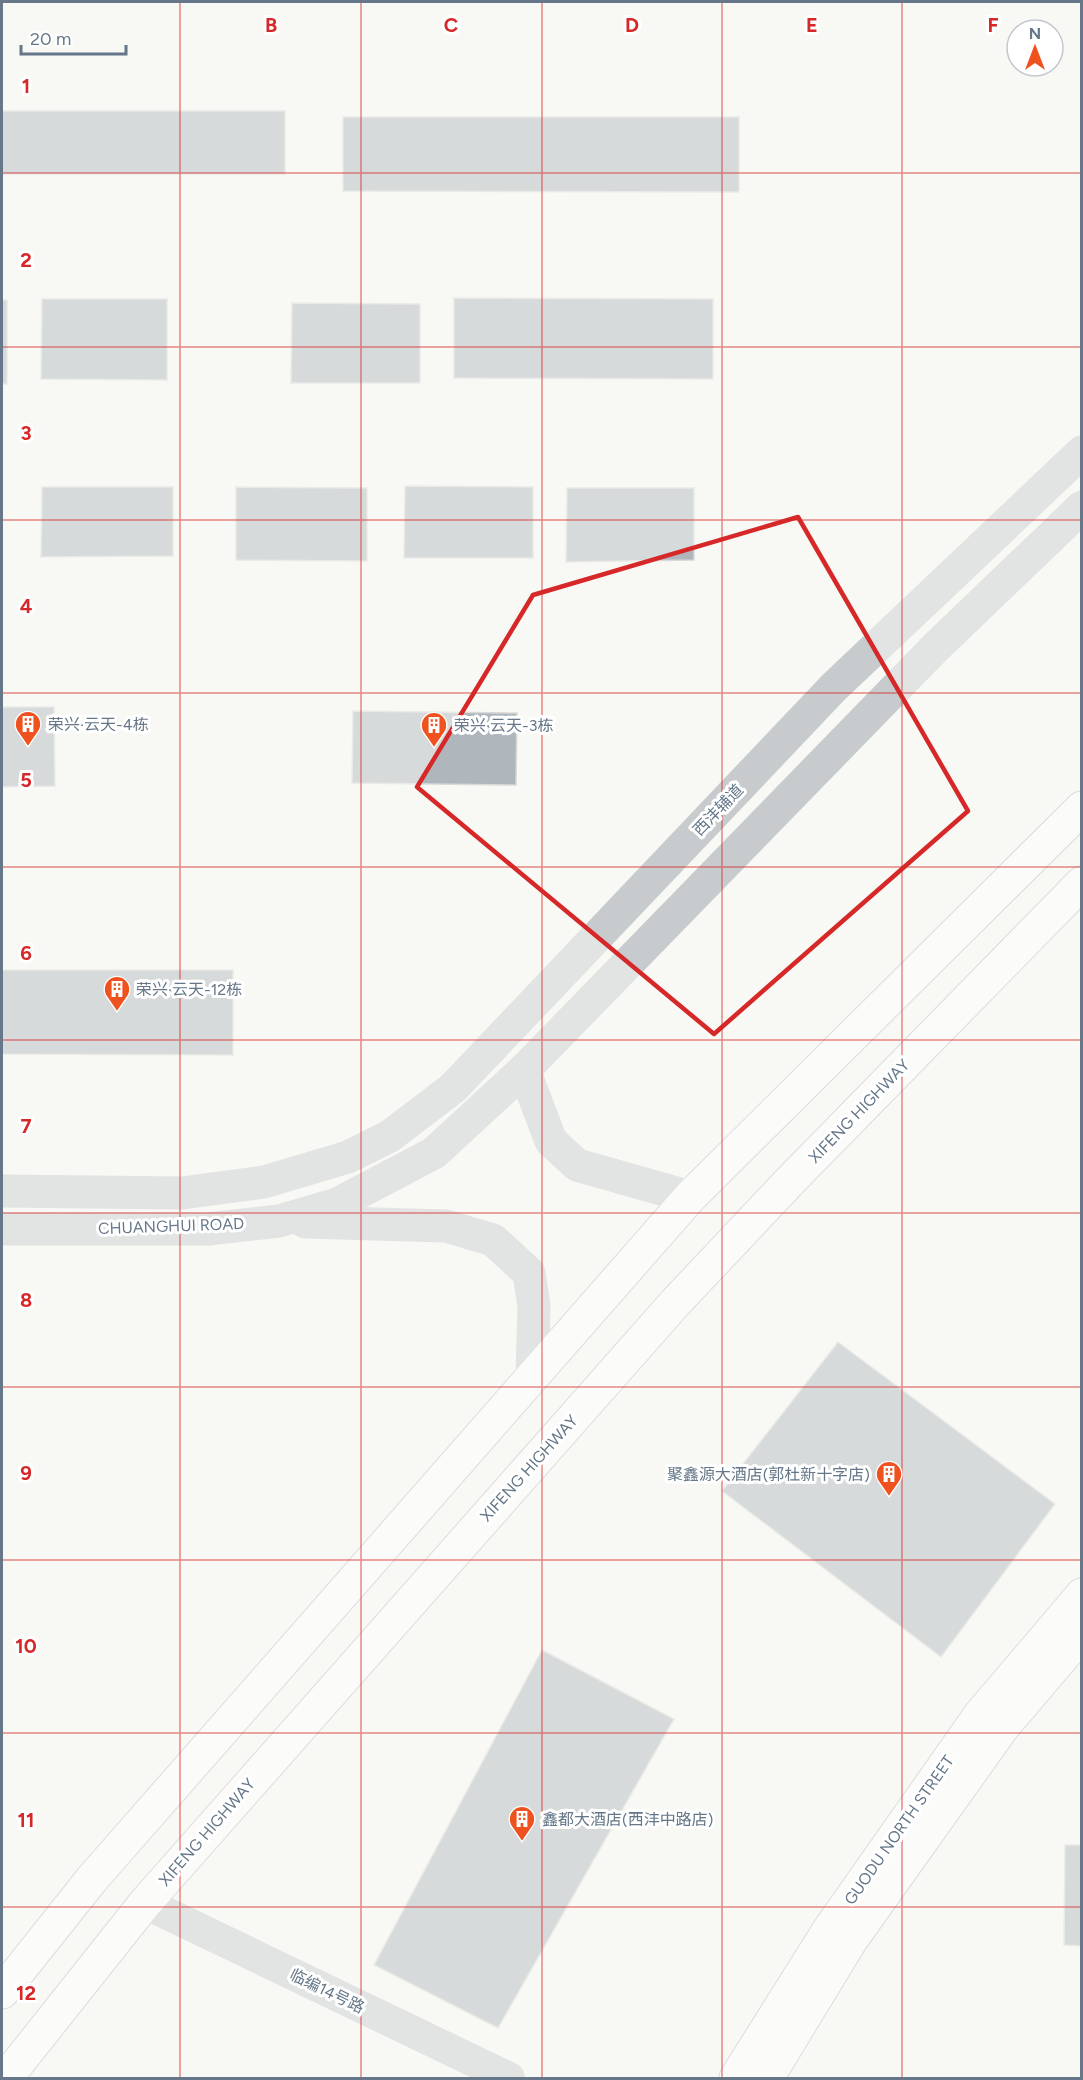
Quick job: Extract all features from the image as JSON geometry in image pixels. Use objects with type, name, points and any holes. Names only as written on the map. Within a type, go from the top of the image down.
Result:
[{"type":"main road","points":[[2,1992],[92,1879],[690,1197],[1082,808]]},
{"type":"main road","name":"XIFENG HIGHWAY","points":[[6,2079],[145,1903],[675,1303],[799,1172],[1082,883]]},
{"type":"main road","name":"GUODU NORTH STREET","points":[[736,2079],[829,1930],[980,1715],[1082,1595]]},
{"type":"main road","name":"GUODU NORTH STREET","points":[[767,2079],[858,1930],[1002,1728],[1082,1634]]},
{"type":"street","name":"西沣辅道","points":[[348,1157],[390,1136],[453,1088],[834,687],[1082,452]]},
{"type":"street","points":[[690,1197],[577,1165],[551,1141],[524,1070],[935,648],[1082,507]]},
{"type":"street","name":"CHUANGHUI ROAD","points":[[2,1229],[208,1229],[279,1221],[337,1204],[434,1153],[524,1070]]},
{"type":"street","name":"CHUANGHUI ROAD","points":[[2,1191],[182,1193],[264,1182],[348,1157]]},
{"type":"street","points":[[279,1221],[446,1226],[493,1240],[529,1273],[534,1306],[532,1376]]},
{"type":"street","name":"临编14号路","points":[[145,1903],[509,2079]]},
{"type":"highlighted area","points":[[798,517],[968,811],[714,1034],[417,787],[533,595]]},
{"type":"building","points":[[2,111],[285,111],[285,174],[2,174]]},
{"type":"building","points":[[343,117],[739,117],[739,192],[343,191]]},
{"type":"building","points":[[454,298],[713,299],[713,379],[454,378]]},
{"type":"building","points":[[42,299],[167,299],[167,380],[41,379]]},
{"type":"building","points":[[2,300],[7,300],[7,384],[2,384]]},
{"type":"building","points":[[292,303],[420,304],[420,383],[291,383]]},
{"type":"building","points":[[405,486],[533,487],[533,558],[404,558]]},
{"type":"building","points":[[42,487],[173,487],[173,556],[41,557]]},
{"type":"building","points":[[236,487],[367,488],[367,561],[236,560]]},
{"type":"building","points":[[567,488],[694,488],[694,560],[566,562]]},
{"type":"building","name":"荣兴·云天-4栋","points":[[2,707],[54,707],[55,786],[2,787]]},
{"type":"building","name":"荣兴·云天-3栋","points":[[353,711],[517,713],[516,785],[352,783]]},
{"type":"building","name":"荣兴·云天-12栋","points":[[2,970],[233,970],[233,1055],[2,1054]]},
{"type":"building","name":"聚鑫源大酒店(郭杜新十字店)","points":[[838,1342],[1055,1504],[941,1657],[722,1491]]},
{"type":"building","name":"鑫都大酒店(西沣中路店)","points":[[542,1650],[674,1719],[498,2028],[374,1965]]},
{"type":"building","points":[[1065,1845],[1082,1845],[1082,1946],[1064,1945]]},
{"type":"place","name":"荣兴·云天-4栋","points":[[28,747]]},
{"type":"place","name":"荣兴·云天-3栋","points":[[434,748]]},
{"type":"place","name":"荣兴·云天-12栋","points":[[117,1012]]},
{"type":"place","name":"聚鑫源大酒店(郭杜新十字店)","points":[[889,1497]]},
{"type":"place","name":"鑫都大酒店(西沣中路店)","points":[[522,1842]]}]
